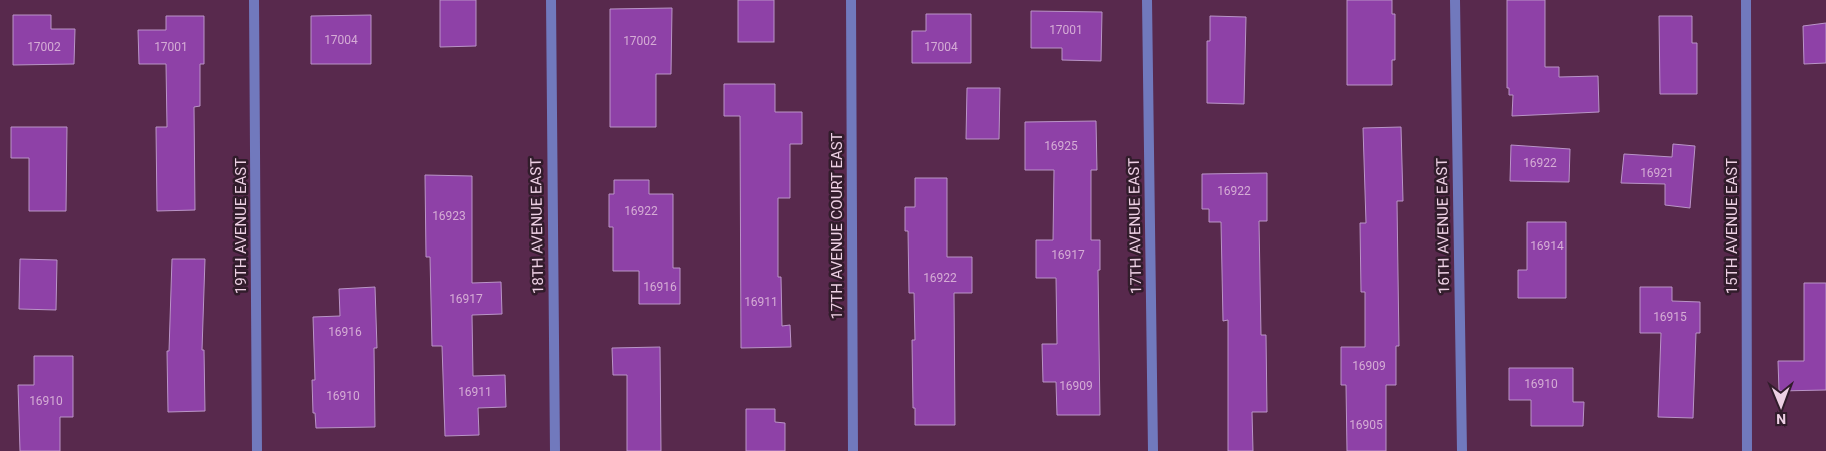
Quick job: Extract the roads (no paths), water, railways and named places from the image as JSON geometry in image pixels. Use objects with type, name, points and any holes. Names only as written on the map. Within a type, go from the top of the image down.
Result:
[{"type":"street","name":"19TH AVENUE EAST","points":[[254,0],[257,451]]},
{"type":"street","name":"18TH AVENUE EAST","points":[[551,0],[555,451]]},
{"type":"street","name":"17TH AVENUE COURT EAST","points":[[852,0],[853,451]]},
{"type":"street","name":"17TH AVENUE EAST","points":[[1147,0],[1153,451]]},
{"type":"street","name":"16TH AVENUE EAST","points":[[1455,0],[1462,451]]},
{"type":"street","name":"15TH AVENUE EAST","points":[[1746,0],[1747,451]]}]
